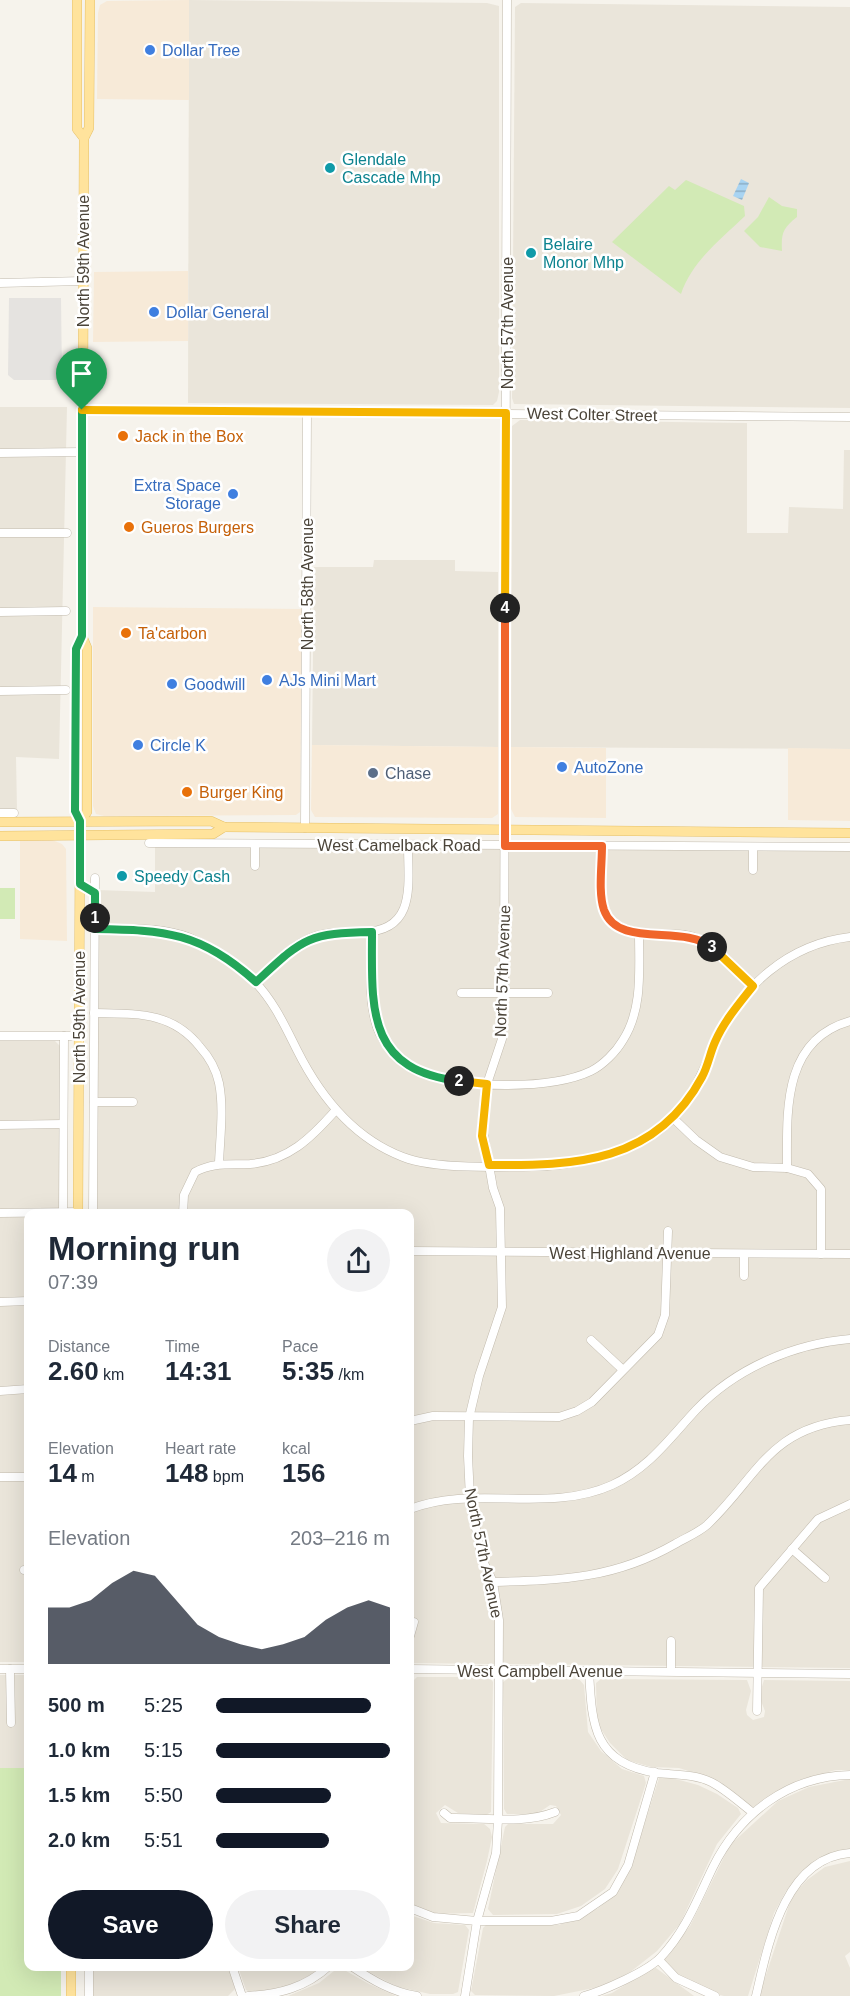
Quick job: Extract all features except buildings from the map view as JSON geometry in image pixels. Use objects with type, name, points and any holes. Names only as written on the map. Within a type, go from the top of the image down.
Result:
[{"type":"main road","name":"North 59th Avenue","points":[[77,0],[77,129],[84,138]]},
{"type":"main road","name":"North 59th Avenue","points":[[78,1209],[80,821],[87,812],[87,648],[82,636],[82,410],[84,138],[89,128],[90,0]]},
{"type":"main road","name":"West Camelback Road","points":[[0,822],[211,821],[225,827],[850,833]]},
{"type":"main road","name":"West Camelback Road","points":[[0,836],[80,835],[164,839],[213,834],[225,827]]},
{"type":"main road","points":[[71,1971],[71,1996]]},
{"type":"street","name":"North 57th Avenue","points":[[465,1996],[477,1921],[496,1853],[498,1820],[499,1620],[493,1582],[482,1559],[470,1498],[470,1418],[479,1376],[502,1306],[503,1253],[500,1208],[482,1136],[487,1084],[502,1039],[504,993],[507,0]]},
{"type":"street","points":[[0,283],[83,281]]},
{"type":"street","name":"West Colter Street","points":[[82,410],[850,417]]},
{"type":"street","name":"North 58th Avenue","points":[[305,828],[307,412]]},
{"type":"street","points":[[0,453],[82,452]]},
{"type":"street","points":[[0,533],[67,533]]},
{"type":"street","points":[[0,612],[66,611]]},
{"type":"street","points":[[0,691],[66,690]]},
{"type":"street","points":[[0,813],[14,813]]},
{"type":"street","name":"West Camelback Road","points":[[149,843],[164,839],[255,844],[850,847]]},
{"type":"street","points":[[255,844],[255,866]]},
{"type":"street","points":[[256,982],[304,941],[334,932],[372,932],[386,929],[394,923],[406,906],[408,845]]},
{"type":"street","points":[[602,846],[602,902],[613,924],[624,931],[688,935],[699,939],[710,945],[753,986]]},
{"type":"street","points":[[753,847],[753,870]]},
{"type":"street","name":"North 59th Avenue","points":[[93,1209],[95,878]]},
{"type":"street","points":[[80,884],[95,893]]},
{"type":"street","points":[[95,929],[146,930],[189,937],[236,964],[256,982],[281,1016],[314,1082],[335,1112],[364,1135],[403,1158],[444,1164],[547,1166],[591,1161],[635,1144],[673,1118],[702,1076],[727,1019],[753,986],[776,963],[798,951],[832,939],[850,937]]},
{"type":"street","points":[[372,932],[372,989],[377,1028],[388,1045],[402,1062],[420,1072],[442,1079],[487,1084],[553,1083],[591,1071],[609,1057],[623,1041],[632,1023],[638,997],[639,933]]},
{"type":"street","points":[[461,993],[548,993]]},
{"type":"street","points":[[94,1013],[144,1014],[165,1020],[188,1031],[211,1061],[220,1085],[219,1163]]},
{"type":"street","points":[[787,1168],[787,1107],[797,1065],[818,1038],[850,1021]]},
{"type":"street","points":[[0,1036],[79,1036]]},
{"type":"street","name":"North 59th Avenue","points":[[63,1209],[64,1036]]},
{"type":"street","points":[[94,1102],[133,1102]]},
{"type":"street","points":[[183,1209],[184,1195],[195,1172],[219,1163],[268,1161],[286,1155],[310,1138],[335,1112]]},
{"type":"street","points":[[673,1118],[696,1140],[720,1156],[753,1167],[787,1168],[808,1174],[821,1190],[821,1254]]},
{"type":"street","points":[[0,1125],[63,1124]]},
{"type":"street","points":[[0,1213],[24,1213]]},
{"type":"street","points":[[414,1420],[433,1416],[559,1417],[577,1411],[592,1402],[658,1335],[665,1315],[668,1231]]},
{"type":"street","name":"West Highland Avenue","points":[[414,1251],[850,1254]]},
{"type":"street","points":[[744,1254],[744,1276]]},
{"type":"street","points":[[0,1302],[24,1301]]},
{"type":"street","points":[[414,1507],[425,1503],[470,1498],[567,1497],[610,1485],[642,1468],[707,1400],[754,1367],[798,1348],[850,1339]]},
{"type":"street","points":[[591,1340],[622,1369]]},
{"type":"street","points":[[0,1391],[24,1389]]},
{"type":"street","points":[[493,1582],[574,1580],[621,1569],[660,1552],[706,1526],[770,1452],[800,1433],[850,1420]]},
{"type":"street","points":[[0,1477],[24,1476]]},
{"type":"street","points":[[757,1711],[759,1588],[763,1580],[818,1519],[850,1504]]},
{"type":"street","points":[[792,1550],[825,1578]]},
{"type":"street","points":[[671,1641],[671,1671]]},
{"type":"street","points":[[0,1669],[24,1669]]},
{"type":"street","points":[[10,1669],[11,1723]]},
{"type":"street","name":"West Campbell Avenue","points":[[414,1670],[850,1674]]},
{"type":"street","points":[[589,1671],[591,1718],[601,1745],[622,1762],[656,1773],[682,1774],[711,1782],[752,1812]]},
{"type":"street","points":[[414,1910],[433,1917],[477,1921],[551,1921],[578,1916],[613,1892],[628,1865],[656,1773]]},
{"type":"street","points":[[584,1996],[604,1990],[659,1959],[683,1930],[726,1845],[752,1812],[783,1792],[812,1781],[850,1775]]},
{"type":"street","points":[[444,1814],[450,1818],[498,1820],[543,1817],[555,1812]]},
{"type":"street","points":[[756,1996],[783,1904],[797,1882],[828,1859],[850,1853]]},
{"type":"street","points":[[659,1959],[676,1978],[715,1996]]},
{"type":"street","points":[[89,1971],[89,1996]]},
{"type":"street","points":[[234,1971],[242,1996]]},
{"type":"street","points":[[248,1996],[277,1994],[303,1985],[322,1971]]},
{"type":"street","points":[[358,1971],[373,1981],[403,1994],[417,1996]]},
{"type":"shaded area","points":[[189,0],[487,3],[499,6],[499,392],[497,401],[493,405],[188,403]]},
{"type":"shaded area","points":[[189,0],[189,100],[97,99],[100,5],[107,1]]},
{"type":"shaded area","points":[[521,3],[850,7],[850,408],[514,404],[512,398],[515,7]]},
{"type":"shaded area","points":[[188,271],[188,341],[93,342],[94,272]]},
{"type":"shaded area","points":[[9,298],[61,298],[62,380],[14,380],[8,375]]},
{"type":"shaded area","points":[[0,407],[67,407],[59,759],[16,757],[17,810],[0,810]]},
{"type":"shaded area","points":[[520,420],[747,423],[747,533],[788,533],[789,507],[843,509],[844,450],[850,450],[850,749],[511,747],[512,426]]},
{"type":"shaded area","points":[[374,560],[455,560],[455,571],[498,572],[498,747],[312,745],[314,567],[373,567]]},
{"type":"shaded area","points":[[93,607],[302,609],[300,812],[296,815],[104,816],[96,814],[93,806]]},
{"type":"shaded area","points":[[312,745],[498,747],[498,814],[492,818],[315,817],[311,810]]},
{"type":"shaded area","points":[[511,747],[606,748],[606,818],[515,817],[511,809]]},
{"type":"shaded area","points":[[788,748],[850,749],[850,821],[788,820]]},
{"type":"shaded area","points":[[20,839],[50,839],[62,844],[66,849],[67,941],[20,939]]},
{"type":"shaded area","points":[[155,845],[850,851],[850,1668],[414,1663],[414,1209],[96,1209],[97,890],[155,892]]},
{"type":"shaded area","points":[[0,1041],[55,1041],[60,1046],[62,1209],[24,1209],[24,1662],[0,1662]]},
{"type":"shaded area","points":[[0,1675],[24,1675],[24,1768],[0,1768]]},
{"type":"shaded area","points":[[417,1677],[489,1677],[493,1682],[491,1812],[486,1815],[458,1813],[445,1805],[436,1813],[441,1823],[484,1824],[490,1829],[492,1837],[473,1913],[433,1914],[414,1906],[414,1680]]},
{"type":"shaded area","points":[[509,1678],[579,1679],[584,1685],[588,1732],[601,1751],[622,1769],[644,1776],[646,1783],[618,1869],[605,1889],[581,1906],[557,1914],[493,1915],[488,1909],[505,1827],[508,1824],[553,1824],[561,1815],[556,1806],[550,1805],[537,1814],[507,1814],[504,1809],[503,1682]]},
{"type":"shaded area","points":[[601,1679],[747,1680],[751,1691],[746,1710],[747,1715],[753,1720],[764,1717],[765,1711],[759,1696],[764,1680],[850,1681],[850,1770],[836,1770],[799,1780],[754,1807],[749,1806],[713,1779],[679,1768],[651,1767],[627,1760],[610,1743],[597,1723],[596,1683]]},
{"type":"shaded area","points":[[659,1778],[672,1778],[698,1785],[738,1808],[741,1814],[717,1844],[680,1924],[657,1951],[629,1973],[599,1987],[554,1996],[475,1995],[471,1991],[483,1928],[486,1925],[559,1925],[597,1909],[615,1895],[634,1857]]},
{"type":"shaded area","points":[[850,1779],[850,1850],[817,1861],[786,1891],[774,1913],[748,1996],[724,1996],[709,1992],[676,1975],[664,1961],[665,1957],[690,1926],[730,1845],[778,1801],[809,1787]]},
{"type":"shaded area","points":[[850,1861],[850,1952],[845,1956],[850,1968],[850,1996],[759,1996],[792,1896],[807,1880],[825,1867]]},
{"type":"shaded area","points":[[414,1916],[434,1923],[465,1925],[469,1930],[458,1992],[430,1994],[398,1987],[367,1971],[414,1971]]},
{"type":"shaded area","points":[[656,1968],[694,1996],[602,1996],[612,1993]]},
{"type":"shaded area","points":[[92,1971],[229,1971],[235,1989],[228,1996],[92,1996]]},
{"type":"shaded area","points":[[239,1971],[316,1971],[275,1991],[250,1992],[246,1990]]},
{"type":"shaded area","points":[[334,1971],[346,1971],[396,1996],[288,1996],[319,1983]]},
{"type":"green space","points":[[686,180],[744,206],[745,216],[700,261],[692,271],[681,294],[612,242],[669,186],[675,190]]},
{"type":"green space","points":[[769,197],[782,206],[797,209],[797,217],[784,231],[782,251],[760,247],[744,231],[758,217]]},
{"type":"green space","points":[[0,888],[15,888],[15,919],[0,919]]},
{"type":"green space","points":[[0,1768],[24,1768],[24,1971],[61,1971],[61,1996],[0,1996]]},
{"type":"water","points":[[741,179],[749,183],[742,200],[733,196]]},
{"type":"place","name":"Dollar Tree","points":[[150,50]]},
{"type":"place","name":"Glendale Cascade Mhp","points":[[330,168]]},
{"type":"place","name":"Belaire Monor Mhp","points":[[531,253]]},
{"type":"place","name":"Dollar General","points":[[154,312]]},
{"type":"place","name":"Jack in the Box","points":[[123,436]]},
{"type":"place","name":"Extra Space Storage","points":[[233,494]]},
{"type":"place","name":"Gueros Burgers","points":[[129,527]]},
{"type":"place","name":"Ta'carbon","points":[[126,633]]},
{"type":"place","name":"AJs Mini Mart","points":[[267,680]]},
{"type":"place","name":"Goodwill","points":[[172,684]]},
{"type":"place","name":"Circle K","points":[[138,745]]},
{"type":"place","name":"AutoZone","points":[[562,767]]},
{"type":"place","name":"Chase","points":[[373,773]]},
{"type":"place","name":"Burger King","points":[[187,792]]},
{"type":"place","name":"Speedy Cash","points":[[122,876]]},
{"type":"route","points":[[82,410],[506,413],[505,846],[602,846],[602,902],[613,924],[624,931],[688,935],[699,939],[710,945],[753,986],[727,1019],[702,1076],[673,1118],[635,1144],[591,1161],[547,1166],[489,1165],[482,1136],[482,1115],[487,1084],[442,1079],[420,1072],[402,1062],[377,1028],[372,989],[372,932],[334,932],[313,937],[292,949],[256,982],[236,964],[189,937],[146,930],[95,929],[95,893],[80,884],[80,821],[75,811],[76,649],[82,636],[82,410]]}]
